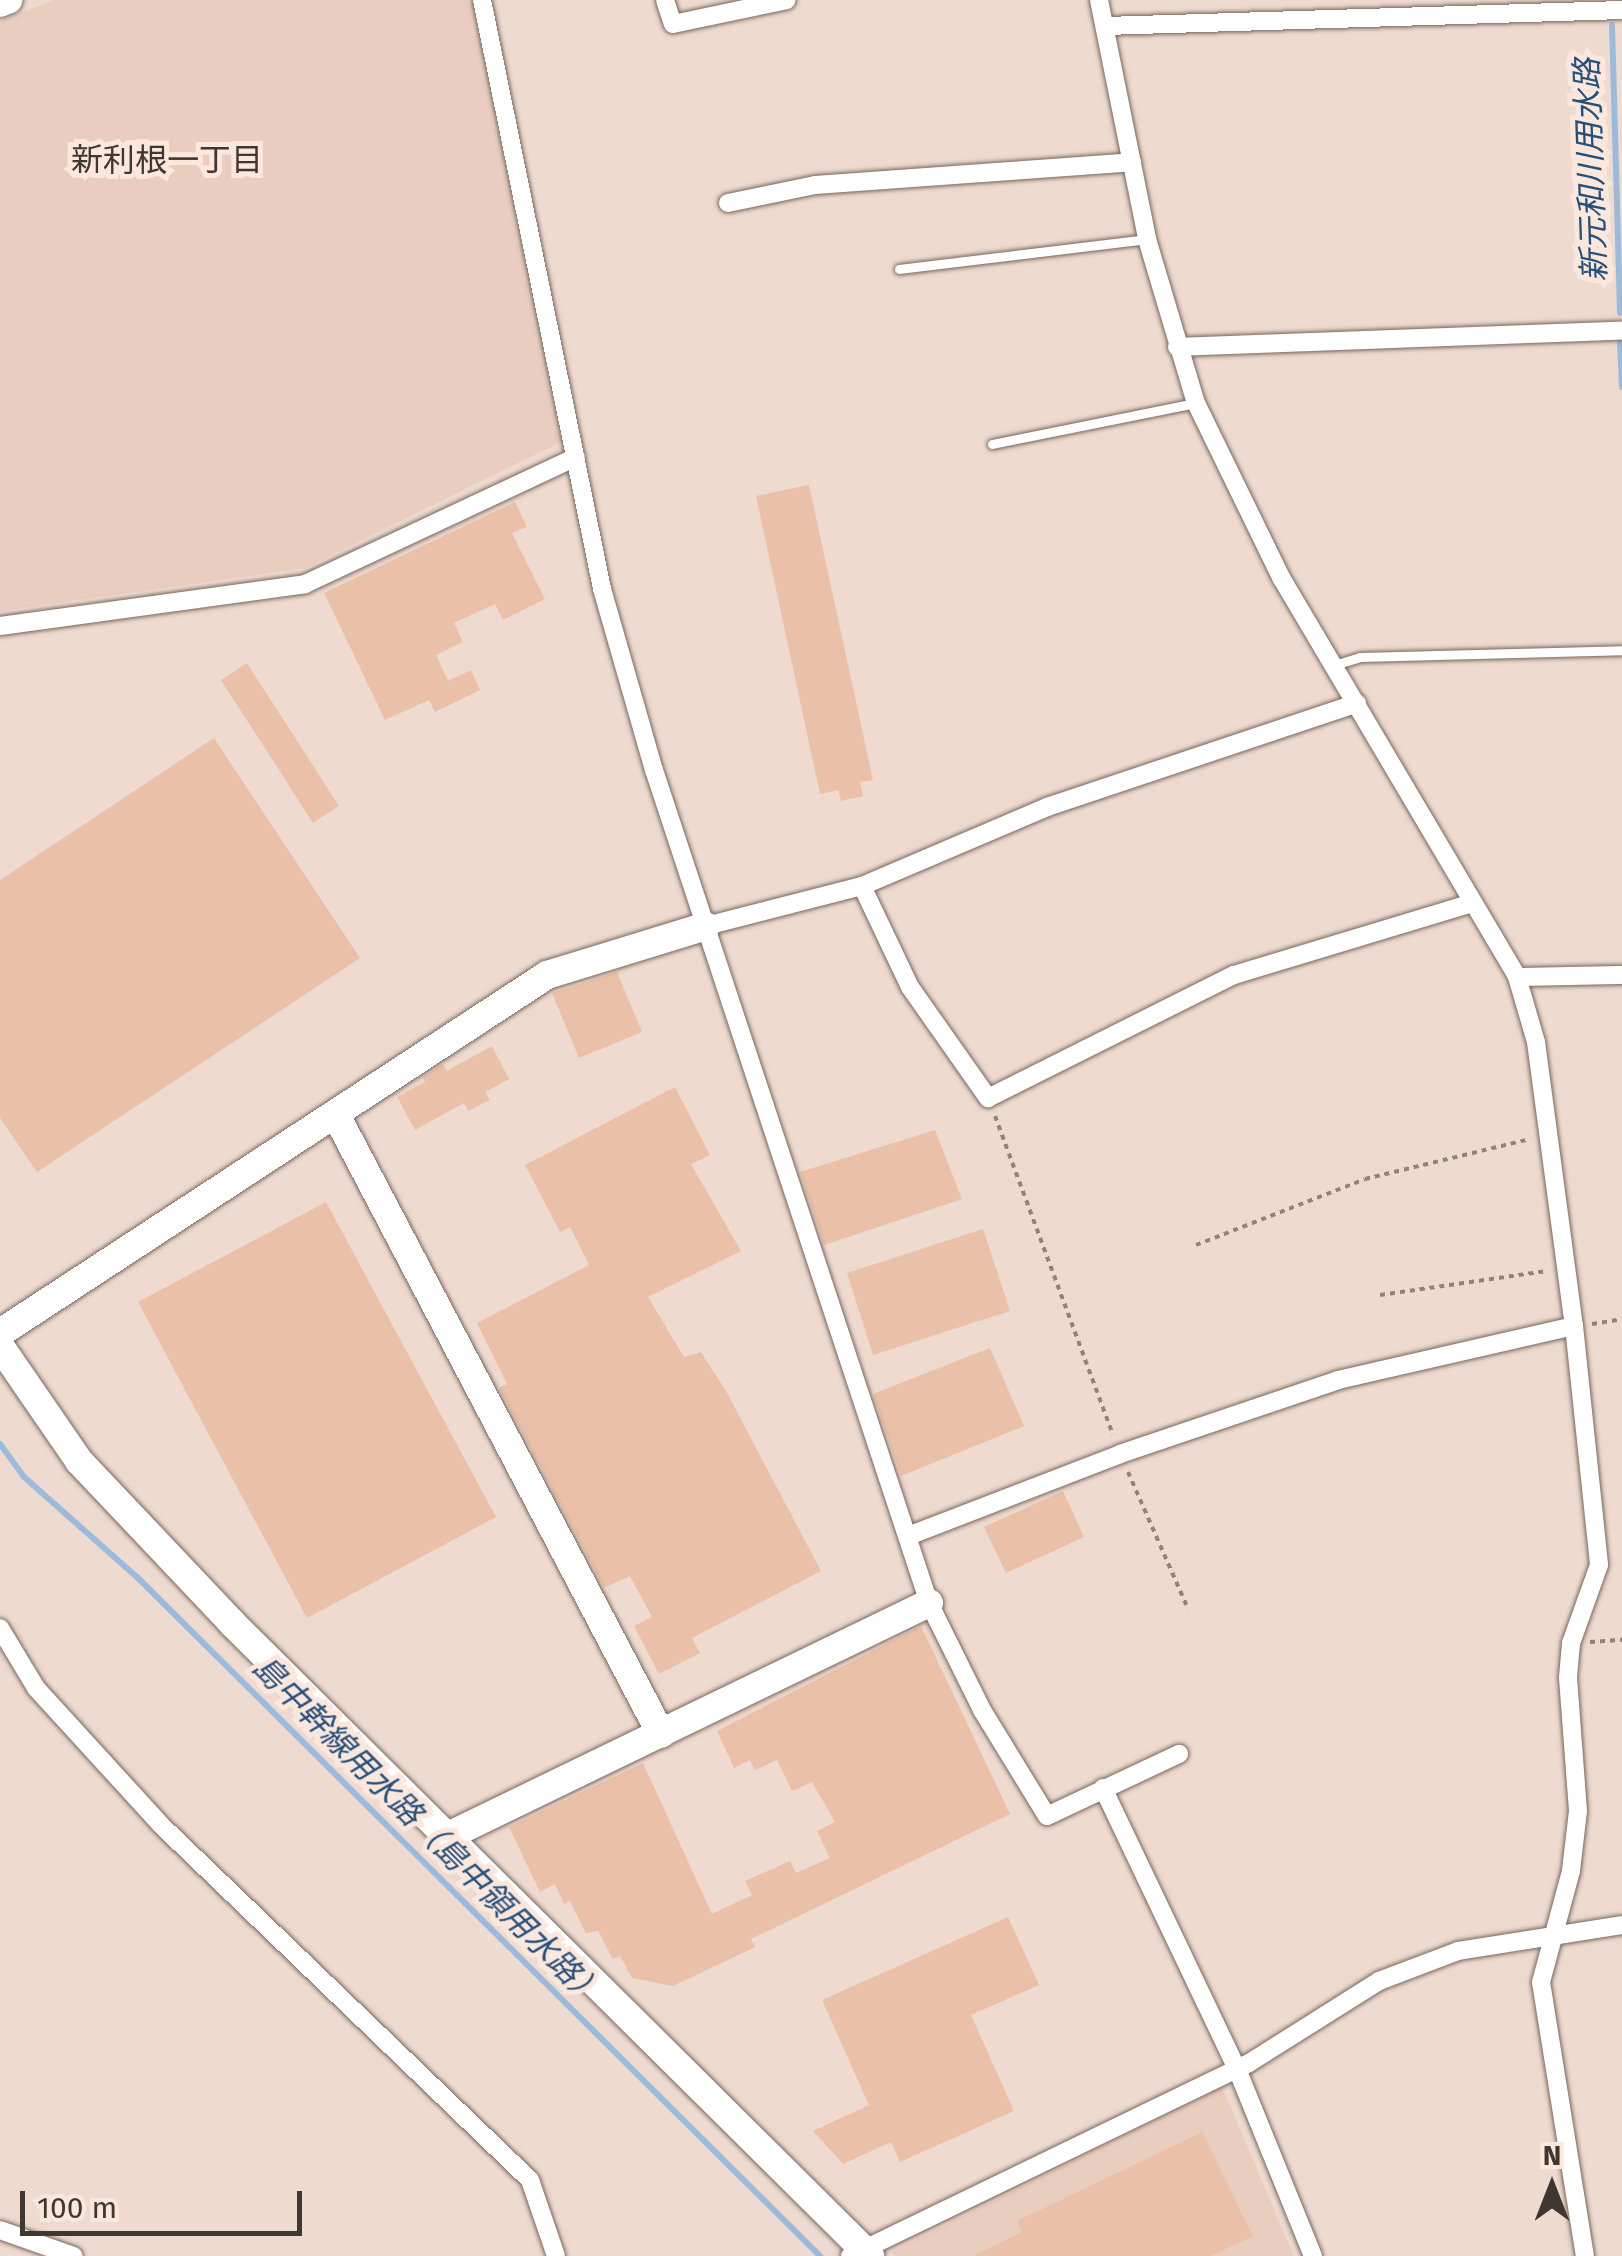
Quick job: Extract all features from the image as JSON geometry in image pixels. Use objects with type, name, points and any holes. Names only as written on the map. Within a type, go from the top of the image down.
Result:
[{"type":"street","points":[[0,3],[8,0]]},
{"type":"street","points":[[482,0],[602,588],[654,770],[928,1603],[982,1710],[1047,1816],[1178,1754]]},
{"type":"street","points":[[665,0],[673,24],[787,0]]},
{"type":"street","points":[[1099,0],[1147,239],[1196,403],[1257,531],[1517,977],[1536,1042],[1574,1326],[1599,1565],[1571,1643],[1568,1678],[1578,1811],[1571,1870],[1541,1982],[1585,2256]]},
{"type":"street","points":[[1105,26],[1622,10]]},
{"type":"street","points":[[728,203],[815,185],[1132,162]]},
{"type":"street","points":[[1177,347],[1622,331]]},
{"type":"street","points":[[0,626],[305,584],[576,457]]},
{"type":"street","points":[[0,1333],[547,975],[706,926],[862,886],[1048,806],[1358,703]]},
{"type":"street","points":[[862,886],[910,987],[988,1098],[1234,975],[1472,902]]},
{"type":"street","points":[[1517,977],[1622,974]]},
{"type":"street","points":[[336,1114],[661,1734]]},
{"type":"street","points":[[908,1536],[1120,1454],[1338,1380],[1574,1326]]},
{"type":"street","points":[[0,1346],[79,1461],[444,1838],[861,2254],[1237,2069],[1379,1981],[1458,1951],[1622,1925]]},
{"type":"street","points":[[444,1838],[928,1603]]},
{"type":"street","points":[[0,1628],[36,1688],[161,1825],[530,2180],[556,2256]]},
{"type":"street","points":[[1103,1788],[1237,2069],[1313,2256]]},
{"type":"street","points":[[0,2230],[74,2256]]},
{"type":"lane","points":[[899,269],[1147,239]]},
{"type":"lane","points":[[992,444],[1196,403]]},
{"type":"lane","points":[[1334,665],[1360,656],[1622,650]]},
{"type":"path","points":[[988,1098],[1120,1454],[1188,1609]]},
{"type":"path","points":[[1196,1245],[1364,1180],[1550,1134]]},
{"type":"path","points":[[1380,1294],[1567,1268]]},
{"type":"path","points":[[1574,1326],[1622,1320]]},
{"type":"path","points":[[1571,1643],[1622,1640]]},
{"type":"shaded area","points":[[53,0],[472,0],[561,442],[305,568],[0,611],[0,21]]},
{"type":"shaded area","points":[[1222,2087],[1294,2256],[895,2256],[891,2252]]},
{"type":"building","points":[[809,485],[873,780],[860,782],[863,796],[841,801],[838,790],[820,794],[756,496]]},
{"type":"building","points":[[515,502],[527,527],[512,533],[545,599],[503,620],[495,604],[454,623],[463,642],[436,655],[448,681],[471,670],[480,690],[435,712],[429,700],[385,720],[324,593]]},
{"type":"building","points":[[247,663],[339,806],[313,823],[221,680]]},
{"type":"building","points":[[214,738],[360,958],[37,1172],[0,1118],[0,880]]},
{"type":"building","points":[[617,972],[642,1032],[579,1058],[552,993]]},
{"type":"building","points":[[492,1046],[509,1079],[485,1092],[490,1100],[468,1111],[464,1103],[415,1130],[397,1097],[425,1082],[423,1077],[443,1064],[447,1071]]},
{"type":"building","points":[[675,1087],[710,1155],[691,1164],[741,1251],[648,1297],[684,1357],[701,1352],[726,1391],[821,1571],[692,1638],[700,1653],[659,1674],[634,1626],[652,1617],[630,1576],[604,1588],[499,1388],[507,1384],[477,1323],[589,1265],[570,1227],[560,1232],[525,1165]]},
{"type":"building","points":[[935,1130],[962,1199],[824,1245],[800,1172]]},
{"type":"building","points":[[326,1202],[496,1517],[307,1618],[138,1302]]},
{"type":"building","points":[[983,1229],[1010,1311],[873,1355],[847,1273]]},
{"type":"building","points":[[990,1348],[1024,1426],[901,1476],[873,1394]]},
{"type":"building","points":[[1063,1491],[1084,1537],[1006,1573],[984,1527]]},
{"type":"building","points":[[921,1626],[1010,1814],[751,1939],[755,1947],[673,1986],[632,1978],[620,1956],[613,1959],[598,1931],[586,1933],[570,1901],[564,1904],[555,1884],[540,1892],[509,1827],[643,1763],[712,1914],[752,1895],[745,1881],[790,1861],[796,1873],[830,1858],[817,1831],[835,1822],[812,1782],[792,1791],[777,1760],[755,1770],[750,1760],[734,1768],[717,1731]]},
{"type":"building","points":[[1008,1917],[1039,1985],[971,2015],[1014,2111],[900,2162],[891,2142],[843,2164],[813,2131],[869,2105],[822,2000]]},
{"type":"building","points":[[1202,2132],[1253,2236],[1211,2256],[973,2256],[1022,2232],[1017,2221]]},
{"type":"waterway","name":"新元和川用水路","points":[[1612,25],[1620,313]]},
{"type":"waterway","name":"新元和川用水路","points":[[1620,343],[1622,387]]},
{"type":"waterway","name":"島中幹線用水路（島中領用水路）","points":[[0,1444],[23,1476],[138,1578],[820,2256]]},
{"type":"district","name":"新利根一丁目","points":[[167,160]]}]
